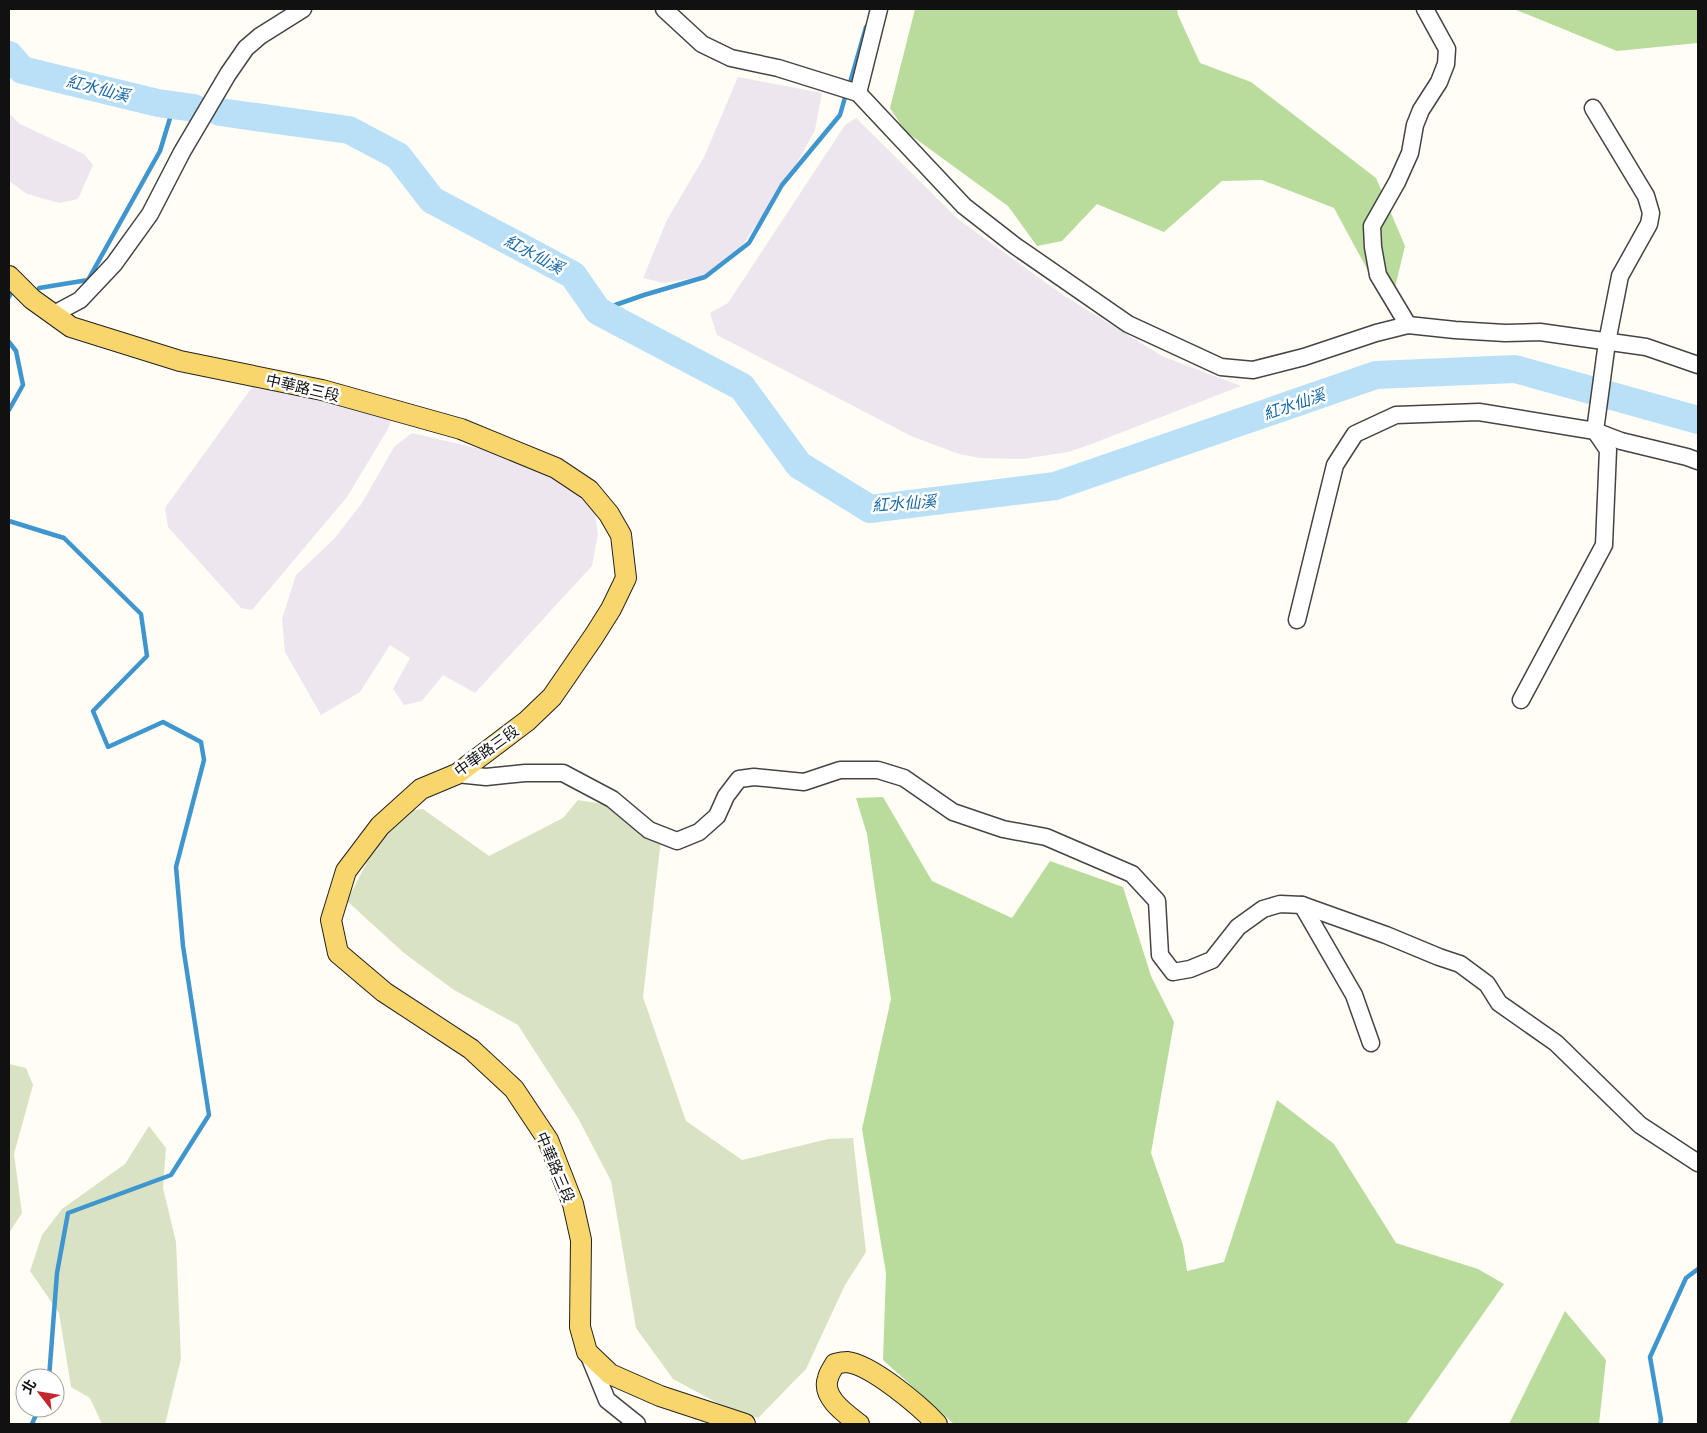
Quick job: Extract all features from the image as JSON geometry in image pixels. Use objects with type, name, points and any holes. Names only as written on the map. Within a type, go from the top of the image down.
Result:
[{"type":"main road","name":"中華路三段","points":[[9,276],[32,300],[71,327],[180,361],[322,390],[461,429],[556,468],[589,490],[609,514],[621,535],[626,578],[594,636],[552,697],[527,721],[456,774],[421,789],[380,826],[346,872],[331,920],[338,953],[384,992],[471,1049],[514,1089],[548,1140],[573,1204],[581,1240],[580,1327],[587,1352]]},
{"type":"main road","points":[[587,1352],[610,1374],[618,1378],[660,1396],[744,1424]]},
{"type":"main road","points":[[859,1424],[835,1404],[828,1390],[827,1379],[836,1364],[848,1362],[866,1369],[898,1388],[937,1424]]},
{"type":"street","points":[[52,315],[80,300],[114,264],[150,214],[187,144],[228,74],[246,48],[260,36],[303,9]]},
{"type":"street","points":[[664,9],[702,44],[731,58],[778,68],[857,92],[964,206],[1014,245],[1128,324],[1221,367],[1253,370],[1304,357],[1376,333],[1408,325],[1495,332],[1540,332],[1646,347],[1698,365]]},
{"type":"street","points":[[857,92],[879,9]]},
{"type":"street","points":[[1408,325],[1378,275],[1373,247],[1372,226],[1397,182],[1410,153],[1415,125],[1421,110],[1439,82],[1446,64],[1447,49],[1425,9]]},
{"type":"street","points":[[1522,700],[1604,545],[1608,450],[1595,430],[1607,342],[1620,276],[1648,224],[1651,213],[1646,196],[1593,108]]},
{"type":"street","points":[[1297,620],[1335,465],[1355,434],[1396,415],[1479,412],[1595,430],[1621,441],[1698,461]]},
{"type":"street","points":[[456,774],[486,777],[525,773],[563,773],[612,799],[649,830],[677,841],[699,832],[717,816],[726,796],[739,779],[754,777],[804,782],[840,770],[878,770],[904,778],[953,812],[1003,829],[1046,837],[1132,874],[1157,901],[1160,955],[1174,972],[1190,969],[1212,960],[1238,927],[1263,909],[1280,904],[1302,905],[1460,964],[1487,984],[1500,1003],[1556,1043],[1640,1125],[1698,1163]]},
{"type":"street","points":[[1302,905],[1354,995],[1371,1042]]},
{"type":"street","points":[[587,1352],[607,1400],[637,1424]]},
{"type":"shaded area","points":[[738,77],[822,93],[815,130],[791,174],[739,250],[720,268],[699,277],[664,283],[643,278],[667,220],[704,157]]},
{"type":"shaded area","points":[[9,114],[20,124],[84,154],[93,165],[78,199],[59,203],[27,194],[9,181]]},
{"type":"shaded area","points":[[856,118],[958,219],[1063,295],[1162,356],[1241,386],[1068,452],[1023,459],[980,458],[959,454],[911,436],[717,335],[710,313],[728,303],[845,125]]},
{"type":"shaded area","points":[[258,379],[394,413],[388,429],[347,497],[252,610],[241,608],[168,527],[165,508]]},
{"type":"shaded area","points":[[412,433],[546,464],[586,496],[595,515],[598,534],[592,566],[475,693],[443,675],[422,701],[404,705],[393,689],[410,658],[390,645],[360,692],[321,715],[285,652],[282,619],[296,575],[334,539],[362,503],[394,447]]},
{"type":"green space","points":[[915,9],[1177,9],[1200,63],[1251,82],[1376,178],[1405,246],[1393,296],[1373,280],[1334,208],[1262,180],[1222,181],[1164,232],[1097,204],[1062,241],[1037,246],[1008,206],[905,131],[890,108]]},
{"type":"green space","points":[[1514,9],[1698,9],[1698,43],[1617,51]]},
{"type":"green space","points":[[883,797],[932,881],[1012,918],[1050,861],[1123,887],[1151,976],[1174,1022],[1151,1153],[1183,1245],[1187,1271],[1224,1262],[1277,1100],[1334,1144],[1396,1243],[1478,1269],[1504,1284],[1406,1424],[954,1424],[883,1360],[886,1273],[862,1129],[891,999],[867,834],[856,798]]},
{"type":"green space","points":[[578,800],[603,804],[661,839],[643,997],[686,1121],[742,1160],[828,1139],[853,1138],[866,1252],[845,1285],[806,1369],[758,1418],[723,1406],[673,1379],[636,1328],[611,1181],[578,1118],[518,1025],[454,990],[404,953],[347,901],[379,839],[414,810],[423,809],[489,856],[563,818]]},
{"type":"green space","points":[[9,1064],[26,1068],[33,1085],[14,1154],[22,1213],[9,1233]]},
{"type":"green space","points":[[149,1126],[166,1148],[163,1188],[176,1242],[181,1359],[165,1424],[102,1424],[90,1398],[71,1387],[59,1313],[30,1271],[42,1235],[62,1209],[125,1164]]},
{"type":"green space","points":[[1565,1311],[1606,1360],[1599,1424],[1509,1424]]},
{"type":"waterway","points":[[849,86],[866,27]]},
{"type":"waterway","name":"紅水仙溪","points":[[9,55],[22,70],[158,103],[194,108]]},
{"type":"waterway","points":[[598,311],[705,277],[749,243],[782,185],[840,115],[846,94]]},
{"type":"waterway","points":[[39,288],[88,280],[160,151],[174,105]]},
{"type":"waterway","name":"紅水仙溪","points":[[220,112],[349,130],[398,156],[432,200],[573,275],[598,311],[742,387],[799,465],[870,509],[1055,486],[1376,375],[1515,369],[1698,420]]},
{"type":"waterway","points":[[9,297],[11,293]]},
{"type":"waterway","points":[[9,342],[16,351],[23,385],[9,410]]},
{"type":"waterway","points":[[9,521],[64,538],[141,614],[147,656],[93,711],[108,747],[163,722],[201,742],[204,760],[176,867],[183,946],[209,1115],[171,1175],[68,1213],[57,1273],[50,1368]]},
{"type":"waterway","points":[[1660,1424],[1661,1420],[1650,1357],[1686,1278],[1698,1269]]},
{"type":"waterway","points":[[32,1424],[35,1418]]}]
